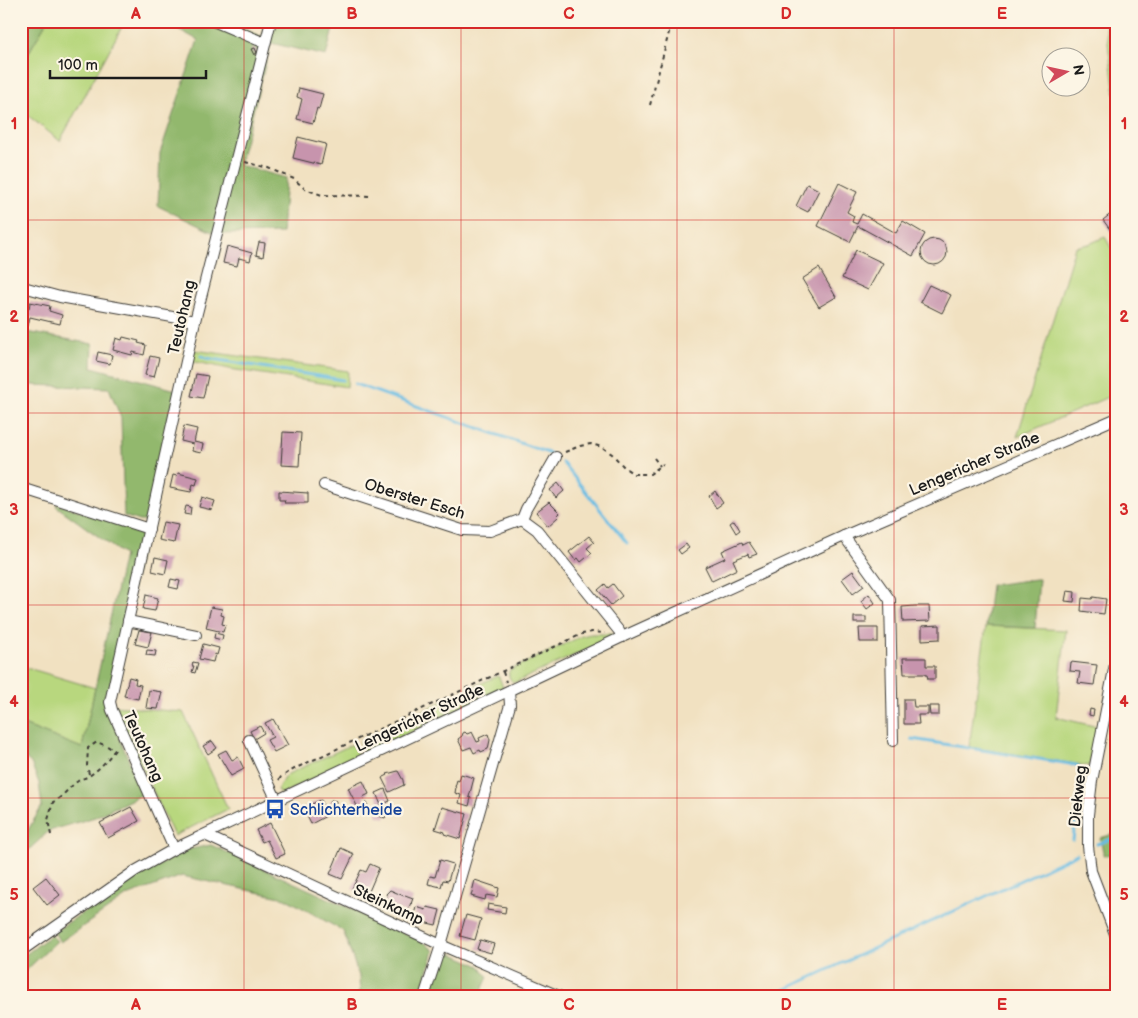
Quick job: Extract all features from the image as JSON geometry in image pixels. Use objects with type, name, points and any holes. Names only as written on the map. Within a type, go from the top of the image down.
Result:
[{"type":"street","points":[[213,21],[266,43]]},
{"type":"street","name":"Teutohang","points":[[174,850],[110,702],[195,321],[271,21]]},
{"type":"street","points":[[27,288],[60,298],[195,321]]},
{"type":"street","name":"Lengericher Straße","points":[[21,951],[135,871],[174,850],[622,637],[844,536],[1117,418]]},
{"type":"street","points":[[556,457],[522,519],[537,530],[619,630],[622,637]]},
{"type":"street","name":"Oberster Esch","points":[[324,485],[462,530],[490,531],[522,519]]},
{"type":"street","points":[[21,488],[149,529]]},
{"type":"street","points":[[844,536],[890,600],[893,741]]},
{"type":"street","points":[[128,621],[196,635]]},
{"type":"street","name":"Diekweg","points":[[1117,654],[1092,782],[1088,815],[1088,846],[1091,871],[1117,939]]},
{"type":"street","points":[[424,997],[441,945],[510,705],[509,691]]},
{"type":"street","points":[[249,740],[277,801]]},
{"type":"street","name":"Steinkamp","points":[[206,835],[441,945],[561,997]]},
{"type":"path","points":[[650,105],[672,21]]},
{"type":"path","points":[[236,160],[269,168],[294,179],[305,189],[322,195],[372,196]]},
{"type":"path","points":[[556,457],[580,446],[591,444],[602,447],[634,474],[650,474],[662,465],[654,458]]},
{"type":"path","points":[[51,835],[48,820],[53,802],[109,759],[124,737]]},
{"type":"path","points":[[89,776],[87,766],[88,748],[97,742],[109,747],[114,752]]},
{"type":"green space","points":[[21,21],[47,21],[21,66]]},
{"type":"green space","points":[[47,21],[125,21],[60,141],[21,110],[21,66]]},
{"type":"green space","points":[[163,21],[227,21],[262,37],[266,21],[337,21],[334,25],[326,56],[271,43],[239,165],[286,178],[282,233],[220,234],[158,206],[160,153],[198,40]]},
{"type":"green space","points":[[1105,21],[1117,21],[1117,109]]},
{"type":"green space","points":[[1105,237],[1117,258],[1117,393],[1017,437],[1075,247],[1089,244]]},
{"type":"green space","points":[[21,331],[93,344],[92,367],[176,390],[147,521],[139,521],[124,516],[121,418],[109,388],[21,383]]},
{"type":"green space","points":[[194,350],[348,371],[347,387],[191,361]]},
{"type":"green space","points":[[57,504],[135,527],[144,533],[106,706],[143,794],[95,817],[49,831],[21,857],[21,842],[42,806],[39,783],[31,763],[21,754],[21,724],[82,748],[124,555],[56,506]]},
{"type":"green space","points":[[1039,579],[1035,628],[986,626],[991,585]]},
{"type":"green space","points":[[986,626],[1066,630],[1056,717],[1098,727],[1089,766],[969,747]]},
{"type":"green space","points":[[612,634],[612,638],[516,682],[513,682],[510,678],[510,670],[582,636]]},
{"type":"green space","points":[[21,666],[95,688],[82,748],[21,724]]},
{"type":"green space","points":[[497,676],[503,687],[502,689],[365,754],[360,742],[362,739]]},
{"type":"green space","points":[[114,706],[183,712],[228,809],[174,836]]},
{"type":"green space","points":[[353,744],[358,757],[281,794],[277,790],[288,774]]},
{"type":"green space","points":[[1117,833],[1117,851],[1104,856],[1100,838]]},
{"type":"green space","points":[[211,845],[424,942],[434,951],[420,997],[360,997],[359,976],[343,931],[285,898],[182,876],[127,896],[60,942],[54,932],[123,886],[186,850]]},
{"type":"green space","points":[[51,935],[57,941],[21,975],[21,958]]},
{"type":"green space","points":[[447,951],[480,966],[488,977],[479,997],[427,997],[441,954]]},
{"type":"building","points":[[255,48],[257,53],[254,55],[251,49]]},
{"type":"building","points":[[299,88],[323,94],[313,123],[297,119],[302,99],[297,97]]},
{"type":"building","points":[[298,137],[326,144],[321,165],[293,158]]},
{"type":"building","points":[[839,183],[857,192],[847,212],[854,216],[852,222],[857,224],[862,214],[896,233],[903,221],[925,234],[913,256],[858,226],[850,242],[818,226]]},
{"type":"building","points":[[807,184],[819,190],[808,212],[796,206]]},
{"type":"building","points":[[1117,209],[1117,239],[1103,220]]},
{"type":"building","points":[[934,239],[943,243],[947,252],[943,261],[934,265],[925,261],[921,252],[925,243]]},
{"type":"building","points":[[259,242],[265,243],[263,257],[256,255]]},
{"type":"building","points":[[227,246],[252,253],[250,261],[239,258],[237,266],[223,263]]},
{"type":"building","points":[[856,250],[883,263],[868,290],[842,278]]},
{"type":"building","points":[[819,268],[836,297],[819,307],[802,279]]},
{"type":"building","points":[[929,285],[951,295],[942,313],[920,302]]},
{"type":"building","points":[[30,302],[50,306],[49,311],[62,315],[60,324],[30,317],[28,326],[22,325],[24,308],[29,309]]},
{"type":"building","points":[[123,337],[146,345],[144,355],[133,352],[132,355],[113,350],[116,338],[122,340]]},
{"type":"building","points":[[98,352],[112,355],[110,364],[96,361]]},
{"type":"building","points":[[150,356],[159,358],[154,377],[145,375]]},
{"type":"building","points":[[196,374],[208,376],[203,398],[191,396]]},
{"type":"building","points":[[184,426],[197,429],[194,442],[203,444],[201,453],[192,451],[193,444],[181,441]]},
{"type":"building","points":[[283,432],[301,433],[299,466],[281,465]]},
{"type":"building","points":[[178,473],[198,478],[196,485],[193,484],[191,492],[170,488],[173,475],[177,476]]},
{"type":"building","points":[[558,483],[564,491],[556,498],[550,490]]},
{"type":"building","points":[[279,491],[308,493],[308,503],[284,503],[285,500],[279,500]]},
{"type":"building","points":[[715,491],[723,503],[716,508],[709,496]]},
{"type":"building","points":[[202,497],[215,501],[212,510],[199,507]]},
{"type":"building","points":[[549,502],[560,513],[548,526],[536,512]]},
{"type":"building","points":[[186,506],[191,507],[190,515],[184,514]]},
{"type":"building","points":[[734,520],[740,530],[736,533],[730,523]]},
{"type":"building","points":[[163,522],[178,525],[174,543],[159,540]]},
{"type":"building","points":[[589,536],[594,542],[587,548],[592,553],[581,562],[578,558],[575,560],[569,552]]},
{"type":"building","points":[[742,542],[743,545],[749,542],[757,554],[749,557],[748,554],[733,560],[737,569],[712,581],[705,567],[725,558],[722,551]]},
{"type":"building","points":[[686,544],[689,548],[681,554],[678,550]]},
{"type":"building","points":[[155,557],[168,560],[165,574],[152,571]]},
{"type":"building","points":[[853,571],[864,586],[853,594],[842,579]]},
{"type":"building","points":[[171,579],[180,581],[178,589],[169,587]]},
{"type":"building","points":[[605,584],[608,588],[613,584],[622,596],[611,605],[598,590]]},
{"type":"building","points":[[1067,591],[1075,592],[1074,602],[1065,601]]},
{"type":"building","points":[[869,594],[875,603],[867,609],[861,601]]},
{"type":"building","points":[[146,595],[158,598],[155,611],[143,609]]},
{"type":"building","points":[[1093,597],[1106,599],[1104,614],[1081,611],[1082,598],[1092,599]]},
{"type":"building","points":[[929,606],[930,621],[903,622],[902,607]]},
{"type":"building","points":[[211,607],[222,609],[221,615],[224,616],[222,624],[225,625],[223,632],[206,628]]},
{"type":"building","points":[[854,617],[866,617],[866,623],[854,623]]},
{"type":"building","points":[[940,625],[940,639],[922,640],[922,626]]},
{"type":"building","points":[[859,628],[878,628],[878,642],[860,642]]},
{"type":"building","points":[[139,630],[152,632],[148,647],[135,644]]},
{"type":"building","points":[[215,633],[223,635],[222,640],[214,638]]},
{"type":"building","points":[[203,644],[219,648],[213,662],[199,659]]},
{"type":"building","points":[[147,650],[156,651],[155,656],[146,655]]},
{"type":"building","points":[[903,658],[926,658],[926,666],[935,666],[935,679],[928,679],[925,674],[904,674]]},
{"type":"building","points":[[193,662],[198,663],[195,673],[192,672]]},
{"type":"building","points":[[1071,662],[1097,665],[1094,685],[1078,683],[1080,672],[1070,671]]},
{"type":"building","points":[[129,677],[136,679],[135,684],[141,685],[138,699],[124,696]]},
{"type":"building","points":[[149,690],[162,692],[158,709],[146,708]]},
{"type":"building","points":[[904,699],[913,699],[914,707],[928,707],[928,715],[918,715],[919,724],[904,724]]},
{"type":"building","points":[[929,706],[939,706],[939,715],[930,715]]},
{"type":"building","points":[[1090,709],[1094,710],[1093,716],[1089,715]]},
{"type":"building","points":[[273,719],[288,745],[274,752],[267,740],[273,737],[265,723]]},
{"type":"building","points":[[260,726],[264,733],[254,739],[250,731]]},
{"type":"building","points":[[465,732],[467,734],[472,732],[477,742],[480,741],[479,738],[488,734],[490,740],[488,749],[474,753],[471,747],[463,750],[458,739]]},
{"type":"building","points":[[143,736],[145,740],[138,744],[136,740]]},
{"type":"building","points":[[212,741],[217,748],[208,754],[203,746]]},
{"type":"building","points":[[226,750],[232,760],[238,757],[244,769],[231,776],[218,754]]},
{"type":"building","points":[[398,771],[404,785],[389,792],[382,778],[387,774]]},
{"type":"building","points":[[461,774],[474,778],[469,797],[471,798],[469,806],[459,803],[461,795],[455,793],[457,780],[459,781]]},
{"type":"building","points":[[363,781],[369,794],[363,797],[368,806],[359,810],[348,788]]},
{"type":"building","points":[[385,789],[390,801],[381,805],[376,793]]},
{"type":"building","points":[[321,800],[328,815],[311,824],[303,808]]},
{"type":"building","points":[[331,800],[336,801],[334,810],[329,808]]},
{"type":"building","points":[[131,807],[139,821],[108,838],[100,823]]},
{"type":"building","points":[[442,807],[467,814],[460,839],[435,829]]},
{"type":"building","points":[[378,810],[387,813],[385,818],[376,815]]},
{"type":"building","points":[[270,823],[285,854],[276,858],[267,840],[262,842],[256,830]]},
{"type":"building","points":[[341,848],[354,854],[342,879],[330,874]]},
{"type":"building","points":[[440,860],[453,864],[448,881],[443,880],[441,887],[428,884],[430,876],[435,877]]},
{"type":"building","points":[[370,864],[379,868],[367,896],[352,889],[361,870],[366,872]]},
{"type":"building","points":[[21,872],[27,880],[21,884]]},
{"type":"building","points":[[46,877],[60,895],[47,905],[33,887]]},
{"type":"building","points":[[475,880],[499,888],[497,897],[486,895],[485,900],[471,896]]},
{"type":"building","points":[[390,890],[413,898],[406,913],[384,903],[386,894]]},
{"type":"building","points":[[488,904],[506,907],[505,913],[487,910]]},
{"type":"building","points":[[416,907],[426,910],[427,907],[440,910],[436,925],[423,922],[424,917],[414,915]]},
{"type":"building","points":[[466,915],[481,919],[475,940],[460,936]]},
{"type":"building","points":[[414,916],[420,918],[418,925],[412,924]]},
{"type":"building","points":[[480,940],[494,944],[491,953],[477,949]]},
{"type":"waterway","points":[[201,356],[343,380]]},
{"type":"waterway","points":[[355,384],[551,454]]},
{"type":"waterway","points":[[562,462],[627,543]]},
{"type":"waterway","points":[[912,739],[1076,765],[1081,773],[1073,840]]},
{"type":"waterway","points":[[1097,844],[1117,837]]},
{"type":"waterway","points":[[769,997],[1077,854]]},
{"type":"place","name":"Schlichterheide","points":[[275,809]]}]
